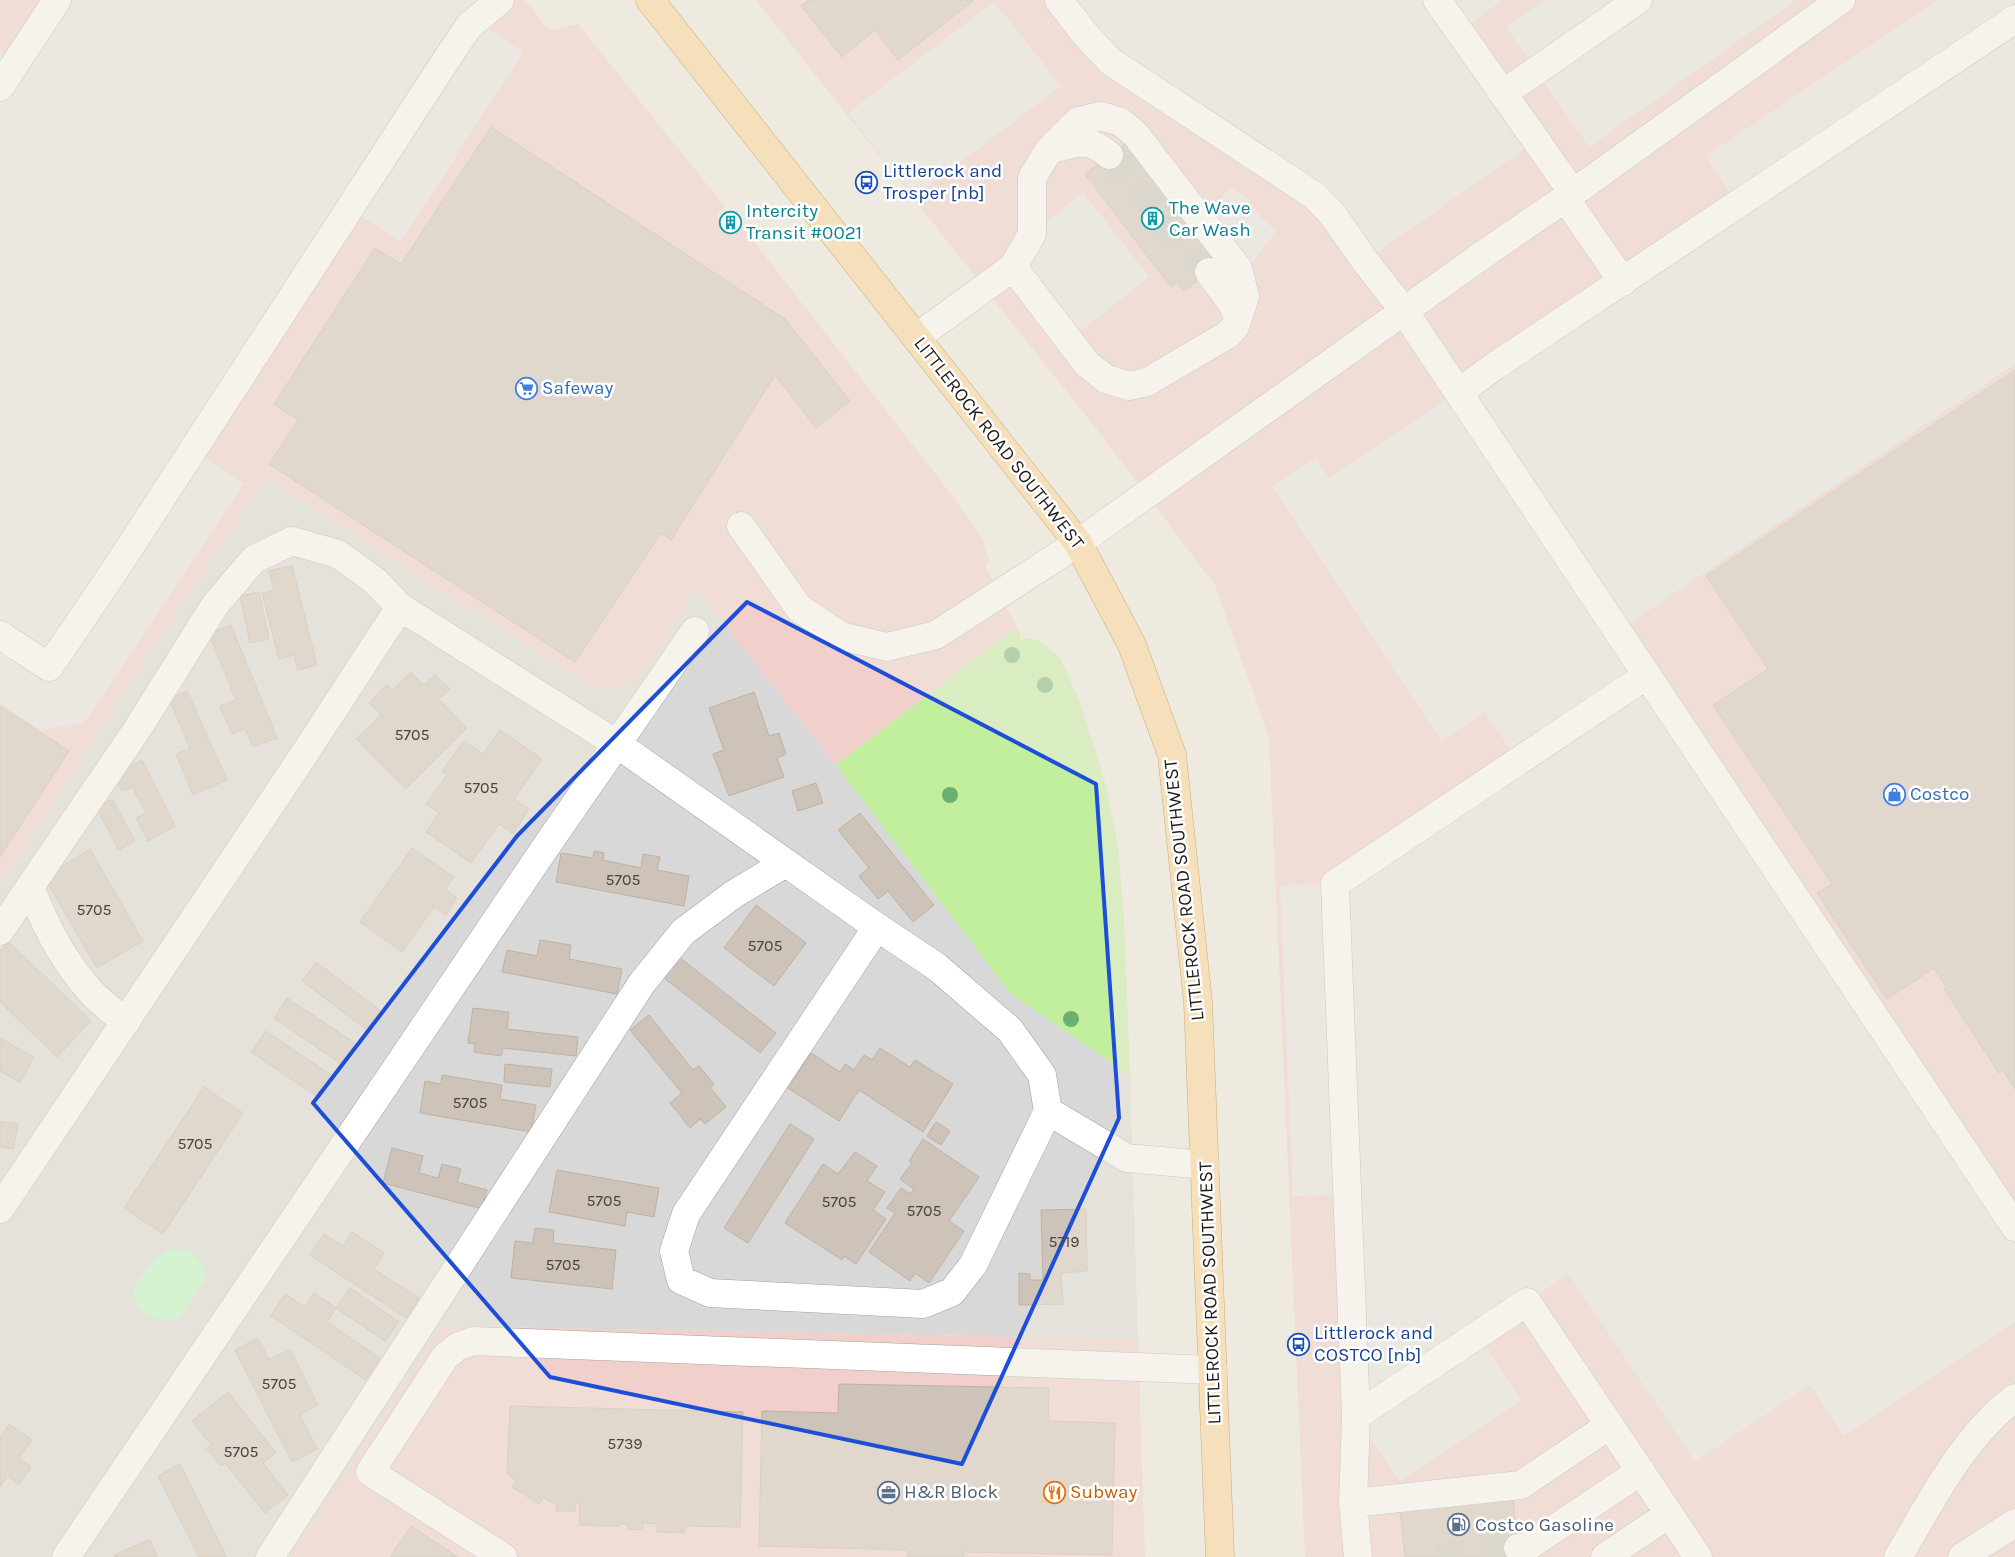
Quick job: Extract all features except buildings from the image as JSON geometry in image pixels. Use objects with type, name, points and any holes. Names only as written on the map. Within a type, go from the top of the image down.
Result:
[{"type":"main road","name":"LITTLEROCK ROAD SOUTHWEST","points":[[650,0],[1078,542],[1132,645],[1172,755],[1198,1002],[1220,1557]]},
{"type":"street","points":[[0,635],[49,667],[118,565],[450,54],[469,26],[500,0]]},
{"type":"street","points":[[1058,0],[1110,62],[1315,196],[1333,215],[1365,261],[1404,311],[2015,1227]]},
{"type":"street","points":[[1437,0],[1504,93],[1623,282]]},
{"type":"street","points":[[1504,93],[1638,0]]},
{"type":"street","points":[[741,526],[799,608],[841,636],[887,647],[936,635],[1078,542],[1842,0]]},
{"type":"street","points":[[0,86],[55,1]]},
{"type":"street","points":[[1458,392],[2015,19]]},
{"type":"street","points":[[917,337],[1013,267],[1032,234],[1032,178],[1049,150],[1078,122],[1101,116],[1121,122],[1136,135],[1238,268],[1245,297],[1235,327],[1226,335],[1147,382],[1129,386],[1106,379],[1087,364],[1013,267]]},
{"type":"street","points":[[1049,150],[1086,141],[1100,147],[1110,155]]},
{"type":"street","points":[[1209,272],[1233,305],[1238,318]]},
{"type":"street","points":[[0,931],[138,728],[215,605],[254,559],[292,541],[338,554],[375,581],[400,607],[617,744],[937,967],[1010,1030],[1042,1075],[1048,1111],[973,1265],[952,1292],[923,1304],[710,1293],[681,1280],[674,1251],[686,1214],[877,927]]},
{"type":"street","points":[[0,1209],[304,756],[400,607]]},
{"type":"street","points":[[66,1557],[545,848],[695,631]]},
{"type":"street","points":[[1358,1557],[1353,1503],[1356,1416],[1335,884],[1647,675]]},
{"type":"street","points":[[270,1557],[642,983],[683,932],[734,894],[786,863]]},
{"type":"street","points":[[30,886],[41,916],[68,961],[92,993],[126,1022]]},
{"type":"street","points":[[1048,1111],[1127,1158],[1205,1164]]},
{"type":"street","points":[[1356,1416],[1527,1302],[1698,1557]]},
{"type":"street","points":[[503,1557],[370,1472],[445,1357],[457,1346],[473,1341],[1213,1370]]},
{"type":"street","points":[[1898,1557],[1969,1444],[1992,1417],[2015,1398]]},
{"type":"street","points":[[1353,1503],[1520,1485],[1610,1425]]},
{"type":"street","points":[[1518,1548],[1527,1547],[1641,1472]]},
{"type":"street","points":[[1605,1557],[1670,1514]]},
{"type":"street","points":[[1962,1557],[2015,1523]]},
{"type":"highlighted area","points":[[747,602],[1096,784],[1119,1118],[962,1464],[550,1377],[313,1103],[517,836]]},
{"type":"shaded area","points":[[0,0],[523,0],[533,9],[543,24],[553,30],[578,24],[725,207],[716,213],[731,233],[741,225],[951,494],[982,538],[989,561],[985,566],[1019,631],[1009,633],[836,765],[696,588],[646,669],[633,681],[616,689],[602,691],[543,656],[265,478],[0,884]]},
{"type":"shaded area","points":[[57,0],[475,0],[488,8],[475,21],[523,52],[401,242],[350,209],[193,450],[244,483],[84,723],[41,730],[0,703],[0,52],[16,62]]},
{"type":"shaded area","points":[[756,0],[2015,0],[2015,1557],[1305,1557],[1269,737],[1215,585],[1102,436]]},
{"type":"shaded area","points":[[1059,0],[1503,0],[1459,31],[1537,140],[1365,261],[1333,215],[1110,61]]},
{"type":"shaded area","points":[[1544,0],[1796,0],[1589,147],[1506,27]]},
{"type":"shaded area","points":[[1939,0],[2015,0],[2015,364],[1618,631],[2015,1227],[2015,1322],[1844,1435],[1810,1385],[1695,1462],[1569,1274],[1478,1334],[1522,1400],[1399,1481],[1356,1416],[1347,1194],[1293,1196],[1280,886],[1335,884],[1518,761],[1485,712],[1441,741],[1272,487],[1316,458],[1329,478],[1738,204],[1706,156]]},
{"type":"shaded area","points":[[994,2],[1061,86],[914,197],[848,113]]},
{"type":"shaded area","points":[[1230,187],[1245,197],[1263,219],[1276,231],[1240,279],[1204,223]]},
{"type":"shaded area","points":[[1083,192],[1149,277],[1069,340],[1013,267],[1032,234]]},
{"type":"shaded area","points":[[265,478],[543,656],[646,669],[696,588],[836,765],[1011,994],[1130,1075],[1138,1339],[444,1326],[290,1557],[0,1557],[0,884]]},
{"type":"shaded area","points":[[444,1326],[1138,1339],[1145,1557],[290,1557]]},
{"type":"green space","points":[[1019,631],[1021,640],[1030,638],[1040,641],[1060,658],[1079,700],[1104,778],[1118,845],[1124,922],[1130,1075],[1011,994],[836,765],[1009,633]]},
{"type":"green space","points":[[170,1249],[177,1249],[195,1256],[202,1265],[206,1279],[180,1317],[173,1320],[157,1319],[143,1311],[138,1305],[134,1290],[143,1273]]},
{"type":"tunnel","points":[[1109,155],[1209,272]]},
{"type":"tunnel","points":[[1438,1557],[1518,1548]]},
{"type":"place","name":"Littlerock and Trosper [nb]","points":[[867,182]]},
{"type":"place","name":"The Wave Car Wash","points":[[1153,219]]},
{"type":"place","name":"Intercity Transit #0021","points":[[730,222]]},
{"type":"place","name":"Safeway","points":[[526,388]]},
{"type":"place","name":"Costco","points":[[1894,794]]},
{"type":"place","name":"Littlerock and COSTCO [nb]","points":[[1298,1344]]},
{"type":"place","name":"H&R Block","points":[[888,1492]]},
{"type":"place","name":"Subway","points":[[1054,1492]]},
{"type":"place","name":"Costco Gasoline","points":[[1459,1525]]}]
